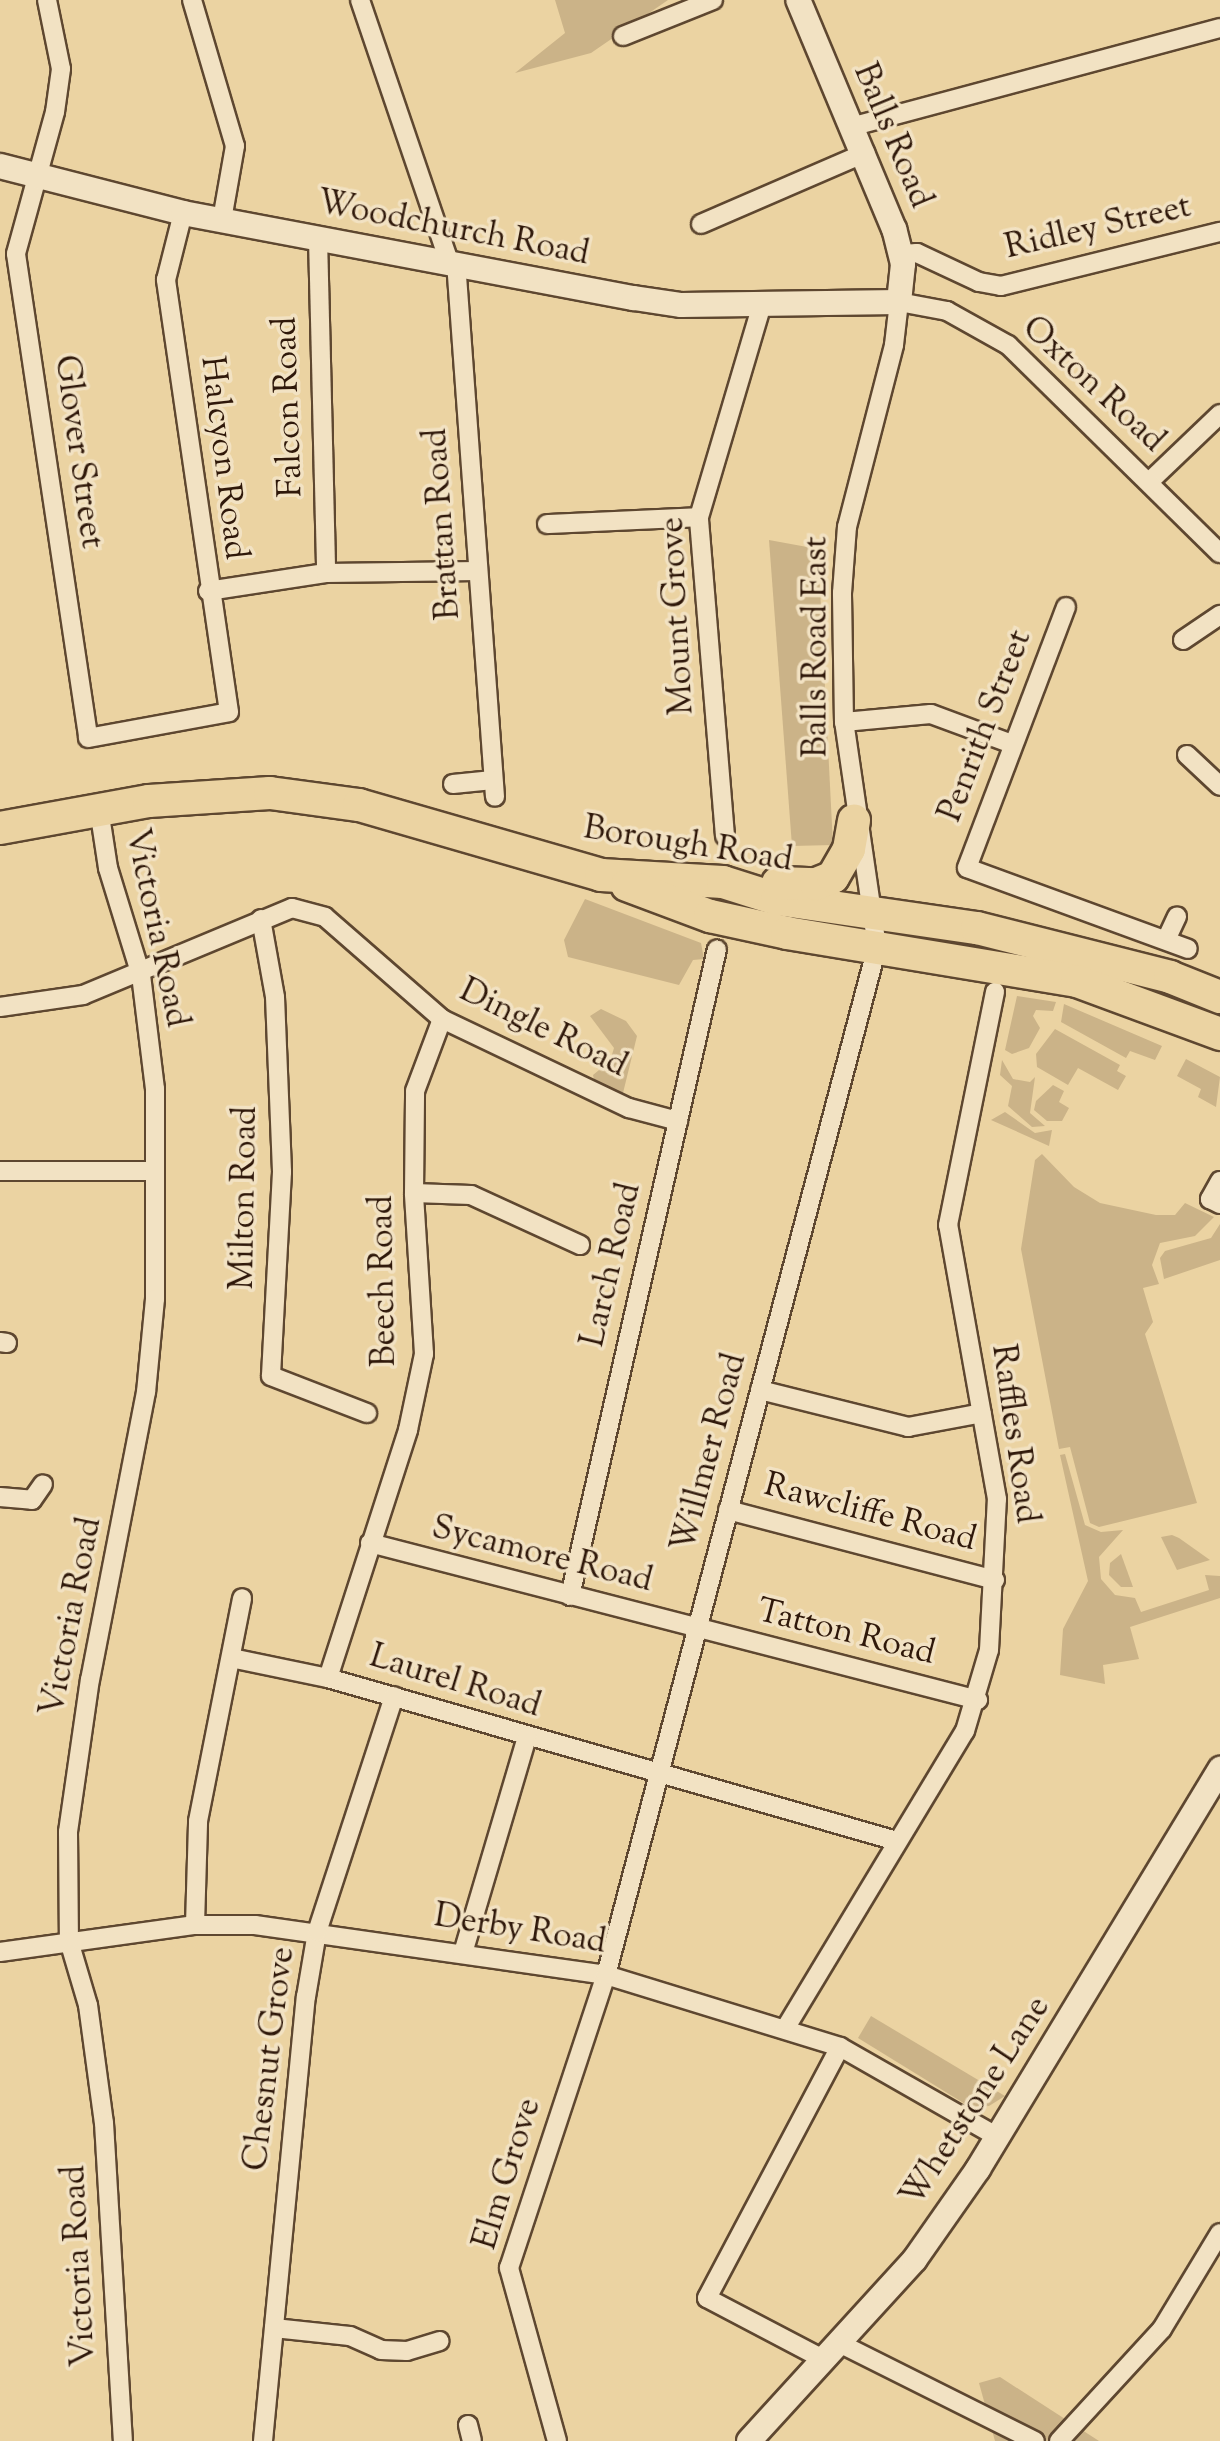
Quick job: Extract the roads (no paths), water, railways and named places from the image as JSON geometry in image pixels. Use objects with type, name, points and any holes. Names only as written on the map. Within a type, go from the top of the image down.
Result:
[{"type":"highway","name":"Borough Road","points":[[0,828],[99,809],[205,794],[270,793],[359,805],[601,875],[723,882],[777,899],[977,928],[1076,951],[1220,997]]},
{"type":"highway","points":[[723,882],[816,884],[833,877],[849,849],[854,820]]},
{"type":"highway","points":[[601,875],[710,916],[1077,981],[1220,1034]]},
{"type":"street","name":"Glover Street","points":[[47,0],[61,69],[16,254],[88,738],[229,712]]},
{"type":"street","points":[[192,0],[235,146],[222,220]]},
{"type":"street","name":"Brattan Road","points":[[360,0],[452,262],[494,789],[453,784]]},
{"type":"street","points":[[623,36],[713,0]]},
{"type":"street","name":"Balls Road","points":[[798,0],[854,126],[902,254],[899,302]]},
{"type":"street","points":[[854,126],[1220,28]]},
{"type":"street","points":[[701,224],[865,153]]},
{"type":"street","name":"Woodchurch Road","points":[[0,166],[183,213],[681,305],[899,302]]},
{"type":"street","name":"Halcyon Road","points":[[183,213],[166,280],[208,591],[229,712]]},
{"type":"street","name":"Ridley Street","points":[[902,254],[917,253],[979,282],[1001,286],[1220,232]]},
{"type":"street","name":"Falcon Road","points":[[318,238],[326,573]]},
{"type":"street","name":"Oxton Road","points":[[899,302],[947,311],[1008,345],[1220,553]]},
{"type":"street","name":"Balls Road East","points":[[877,947],[854,820],[844,722],[842,593],[847,527],[894,345],[899,302]]},
{"type":"street","name":"Mount Grove","points":[[725,836],[699,517],[762,304]]},
{"type":"street","points":[[1150,481],[1220,414]]},
{"type":"street","points":[[547,524],[699,517]]},
{"type":"street","points":[[208,591],[326,573],[478,571]]},
{"type":"street","name":"Penrith Street","points":[[1066,607],[967,868],[1166,940]]},
{"type":"street","points":[[1183,640],[1220,615]]},
{"type":"street","points":[[844,722],[931,714],[1012,744]]},
{"type":"street","points":[[1187,755],[1220,786]]},
{"type":"street","name":"Victoria Road","points":[[99,809],[108,868],[141,975],[155,1089],[155,1299],[146,1392],[83,1725],[68,1832],[69,1941],[88,2005],[104,2123],[123,2441]]},
{"type":"street","name":"Dingle Road","points":[[0,1007],[83,995],[141,975],[261,919],[292,908],[325,917],[442,1019],[629,1108],[678,1121]]},
{"type":"street","points":[[1177,916],[1166,940],[1188,949]]},
{"type":"street","name":"Milton Road","points":[[261,919],[275,997],[282,1172],[271,1376],[367,1413]]},
{"type":"street","name":"Willmer Road","points":[[606,1975],[877,947]]},
{"type":"street","name":"Larch Road","points":[[570,1596],[717,949]]},
{"type":"street","name":"Raffles Road","points":[[785,2029],[965,1731],[978,1700],[995,1580],[997,1499],[948,1225],[995,992]]},
{"type":"street","name":"Beech Road","points":[[328,1678],[408,1430],[424,1354],[414,1193],[415,1091],[442,1019]]},
{"type":"street","points":[[0,1171],[155,1171]]},
{"type":"street","points":[[1220,1181],[1210,1199],[1220,1204]]},
{"type":"street","points":[[414,1193],[471,1195],[580,1245]]},
{"type":"street","points":[[760,1390],[908,1427],[982,1413]]},
{"type":"street","points":[[0,1497],[32,1500],[43,1484]]},
{"type":"street","name":"Rawcliffe Road","points":[[728,1510],[995,1580]]},
{"type":"street","name":"Sycamore Road","points":[[370,1543],[697,1628]]},
{"type":"street","points":[[195,1925],[198,1821],[242,1598]]},
{"type":"street","name":"Tatton Road","points":[[697,1628],[978,1700]]},
{"type":"street","name":"Laurel Road","points":[[231,1658],[328,1678],[394,1696],[658,1777],[897,1841]]},
{"type":"street","name":"Chesnut Grove","points":[[263,2441],[306,1997],[317,1932],[394,1696]]},
{"type":"street","points":[[463,1953],[527,1737]]},
{"type":"street","name":"Whetstone Lane","points":[[749,2441],[915,2259],[998,2137],[1217,1780]]},
{"type":"street","name":"Derby Road","points":[[0,1952],[195,1925],[317,1932],[606,1975],[840,2047],[998,2137]]},
{"type":"street","name":"Elm Grove","points":[[557,2441],[509,2268],[606,1975]]},
{"type":"street","points":[[840,2047],[707,2298],[1035,2441]]},
{"type":"street","points":[[1059,2441],[1162,2329],[1220,2233]]},
{"type":"street","points":[[274,2328],[350,2336],[381,2350],[407,2351],[439,2341]]}]
